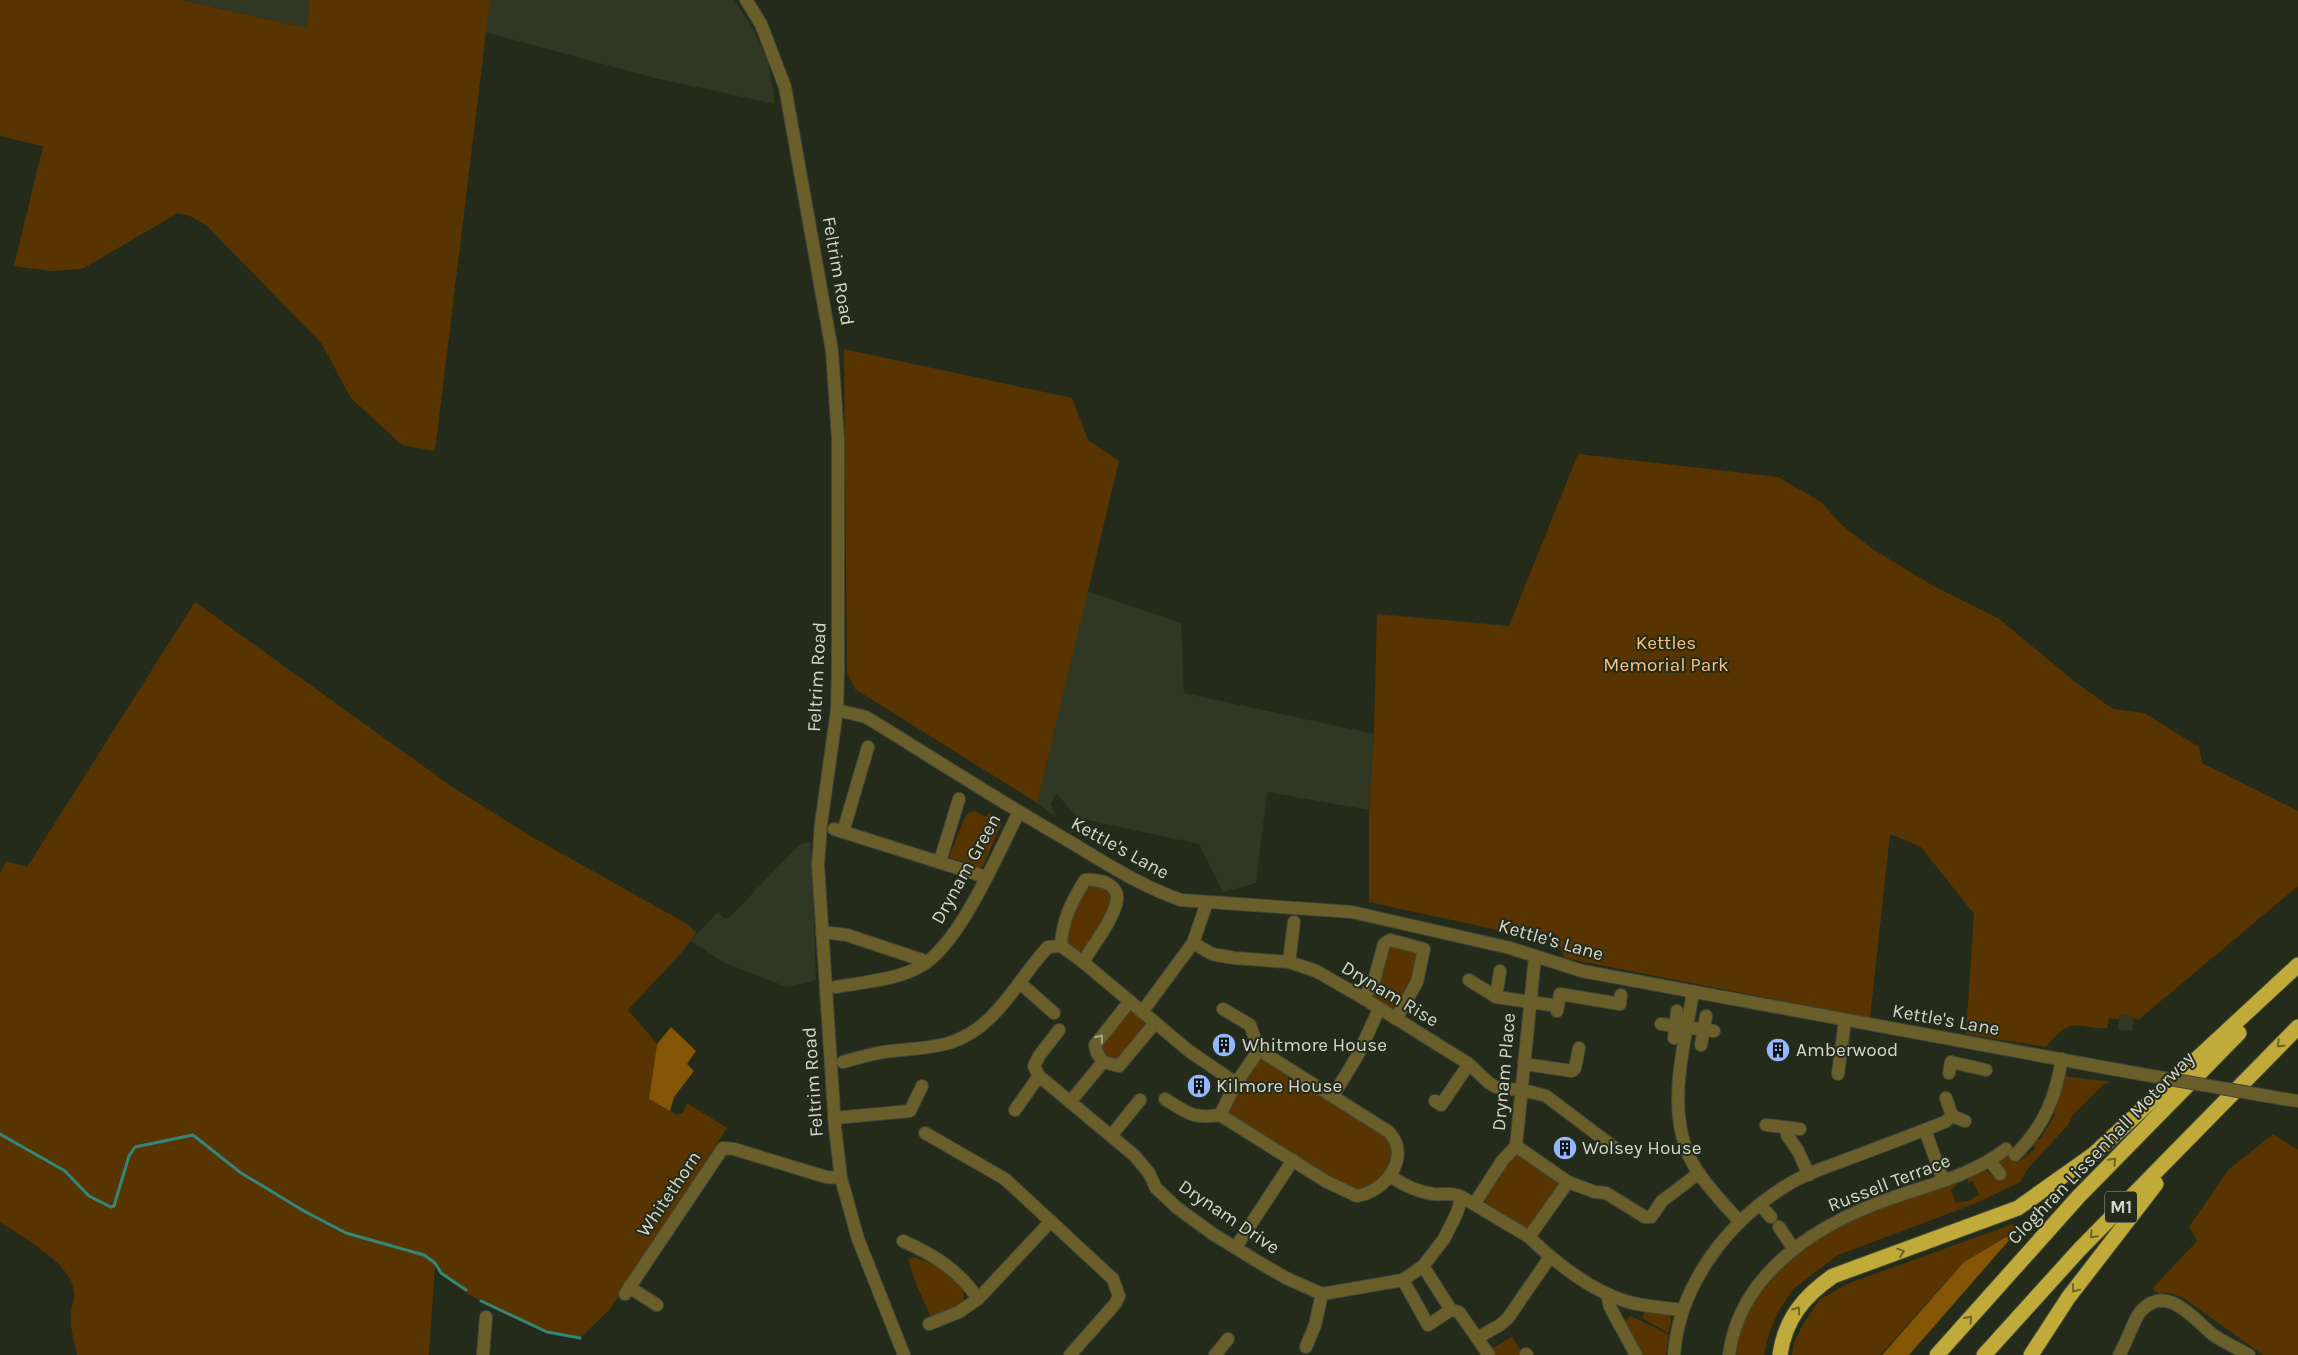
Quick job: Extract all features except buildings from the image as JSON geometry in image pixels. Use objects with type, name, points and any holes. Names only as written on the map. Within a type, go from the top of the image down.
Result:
[{"type":"highway","points":[[1780,1355],[1785,1332],[1794,1312],[1818,1286],[1834,1276],[2018,1208],[2094,1154],[2298,965]]},
{"type":"highway","name":"Cloghran Lissenhall Motorway","points":[[1937,1355],[2079,1196],[2298,973]]},
{"type":"highway","name":"M1","points":[[1984,1355],[2080,1249],[2261,1062],[2298,1027]]},
{"type":"highway","points":[[2030,1355],[2068,1298],[2142,1200],[2261,1062]]},
{"type":"street","name":"Feltrim Road","points":[[746,0],[761,24],[785,87],[832,351],[838,438],[837,710],[819,842],[822,932],[834,1118],[841,1178],[858,1239],[904,1355]]},
{"type":"street","name":"Kettle's Lane","points":[[837,710],[866,717],[1019,812],[1157,892],[1181,900],[1352,912],[1504,946],[1582,971],[1845,1021],[2298,1101]]},
{"type":"street","points":[[868,747],[839,830],[986,877]]},
{"type":"street","points":[[940,861],[959,799]]},
{"type":"street","name":"Drynam Green","points":[[836,987],[896,975],[926,963],[946,943],[986,877],[1019,812]]},
{"type":"street","points":[[1061,946],[1062,928],[1067,912],[1085,880],[1094,878],[1109,884],[1116,892],[1117,900],[1108,921],[1083,962]]},
{"type":"street","points":[[1142,1012],[1193,943],[1207,902]]},
{"type":"street","points":[[1289,962],[1294,922]]},
{"type":"street","points":[[822,932],[847,935],[926,963]]},
{"type":"street","points":[[1363,998],[1373,984],[1384,944],[1390,940],[1424,949],[1417,982],[1396,1019]]},
{"type":"street","name":"Drynam Rise","points":[[1193,943],[1202,949],[1220,955],[1289,962],[1316,971],[1469,1064],[1488,1083],[1496,1087],[1521,1091]]},
{"type":"street","points":[[843,1062],[882,1052],[941,1046],[959,1039],[978,1028],[990,1018],[1048,947],[1061,946],[1083,962],[1189,1051],[1236,1083]]},
{"type":"street","name":"Drynam Place","points":[[1516,1146],[1535,956]]},
{"type":"street","name":"Drynam Place","points":[[1496,997],[1500,971]]},
{"type":"street","name":"Drynam Place","points":[[1469,980],[1496,997],[1530,1001]]},
{"type":"street","points":[[1020,983],[1054,1013]]},
{"type":"street","points":[[1679,1030],[1693,992]]},
{"type":"street","points":[[1530,1001],[1557,1009],[1560,994],[1620,1004],[1621,995]]},
{"type":"street","points":[[1130,1001],[1095,1044],[1097,1053],[1103,1062],[1119,1066],[1155,1023]]},
{"type":"street","points":[[1165,1099],[1194,1116],[1202,1118],[1220,1115],[1327,1182],[1357,1196],[1375,1191],[1390,1176],[1397,1161],[1398,1148],[1389,1132],[1258,1050],[1250,1025],[1223,1009]]},
{"type":"street","points":[[1333,1096],[1358,1053],[1378,1009]]},
{"type":"street","points":[[1677,1010],[1679,1030],[1677,1102],[1681,1136],[1699,1173],[1740,1222]]},
{"type":"street","points":[[1701,1045],[1709,1030],[1706,1016]]},
{"type":"street","points":[[1838,1074],[1845,1021]]},
{"type":"street","points":[[1661,1024],[1679,1030],[1709,1030]]},
{"type":"street","points":[[1015,1110],[1038,1076],[1034,1066],[1039,1056],[1059,1030]]},
{"type":"street","points":[[1968,1066],[1974,1043]]},
{"type":"street","points":[[1524,1064],[1572,1071],[1575,1068],[1579,1048]]},
{"type":"street","points":[[1220,1115],[1236,1083],[1258,1050]]},
{"type":"street","name":"Russell Terrace","points":[[1728,1355],[1730,1344],[1746,1304],[1773,1268],[1793,1248],[1833,1224],[1864,1209],[1965,1173],[2010,1152],[2028,1140],[2050,1107],[2062,1059]]},
{"type":"street","points":[[1070,1102],[1103,1062]]},
{"type":"street","points":[[1949,1073],[1951,1062],[1986,1070]]},
{"type":"street","points":[[1435,1101],[1441,1105],[1469,1064]]},
{"type":"street","name":"Drynam Drive","points":[[1038,1076],[1143,1164],[1156,1188],[1213,1234],[1286,1278],[1322,1294]]},
{"type":"street","points":[[834,1118],[910,1111],[922,1086]]},
{"type":"street","points":[[1521,1091],[1546,1096],[1615,1148]]},
{"type":"street","points":[[1946,1098],[1952,1116]]},
{"type":"street","points":[[1111,1136],[1140,1100]]},
{"type":"street","points":[[1952,1116],[1965,1121]]},
{"type":"street","points":[[1674,1355],[1682,1310],[1692,1286],[1706,1262],[1740,1222],[1789,1184],[1945,1122],[1952,1116]]},
{"type":"street","points":[[1766,1125],[1794,1129],[1787,1135],[1798,1151],[1809,1175]]},
{"type":"street","points":[[1925,1130],[1943,1180]]},
{"type":"street","points":[[925,1133],[1006,1179],[1113,1279],[1119,1296],[1115,1304],[1070,1355]]},
{"type":"street","points":[[1475,1203],[1502,1161],[1516,1146],[1568,1182],[1595,1192],[1606,1193],[1644,1217],[1651,1217],[1662,1201],[1699,1173]]},
{"type":"street","name":"Whitethorn","points":[[657,1306],[627,1290],[723,1148],[734,1149],[826,1177],[841,1178]]},
{"type":"street","points":[[1236,1247],[1293,1160]]},
{"type":"street","points":[[1990,1161],[2000,1174]]},
{"type":"street","points":[[1390,1176],[1417,1191],[1436,1195],[1451,1194],[1475,1203],[1528,1237],[1550,1257],[1590,1286],[1606,1294],[1640,1305],[1682,1310]]},
{"type":"street","points":[[1528,1237],[1568,1182]]},
{"type":"street","points":[[1306,1347],[1315,1325],[1322,1294],[1403,1280],[1423,1266],[1450,1228],[1462,1197]]},
{"type":"street","points":[[1760,1205],[1771,1217]]},
{"type":"street","points":[[929,1324],[959,1312],[978,1299],[1051,1221]]},
{"type":"street","points":[[1779,1227],[1793,1248]]},
{"type":"street","points":[[903,1241],[928,1252],[951,1267],[968,1284],[978,1299]]},
{"type":"street","points":[[1477,1338],[1500,1325],[1508,1318],[1550,1257]]},
{"type":"street","points":[[1423,1266],[1451,1310],[1459,1312],[1489,1355]]},
{"type":"street","points":[[1403,1280],[1428,1324],[1451,1310]]},
{"type":"street","points":[[1606,1294],[1610,1307],[1636,1355]]},
{"type":"street","points":[[2119,1355],[2127,1343],[2139,1313],[2145,1307],[2157,1302],[2176,1304],[2192,1315],[2213,1334],[2249,1355]]},
{"type":"street","points":[[483,1355],[486,1317]]},
{"type":"street","points":[[1215,1355],[1228,1339]]},
{"type":"shaded area","points":[[181,0],[310,0],[308,28]]},
{"type":"shaded area","points":[[490,0],[734,0],[754,30],[768,61],[775,104],[655,78],[485,32]]},
{"type":"shaded area","points":[[1087,591],[1181,623],[1184,693],[1374,734],[1369,810],[1267,792],[1256,883],[1223,892],[1199,844],[1078,818],[1056,793],[1051,804],[1056,817],[1037,803]]},
{"type":"shaded area","points":[[811,842],[816,980],[787,987],[725,963],[690,941],[718,912],[724,918],[729,918],[800,844]]},
{"type":"shaded area","points":[[2120,1015],[2134,1017],[2132,1031],[2118,1029]]},
{"type":"shaded area","points":[[671,1027],[696,1051],[687,1064],[694,1071],[674,1097],[670,1111],[649,1099],[657,1044]]},
{"type":"shaded area","points":[[2018,1230],[1909,1355],[1882,1355],[1964,1262]]},
{"type":"green space","points":[[0,0],[181,0],[307,28],[310,0],[490,0],[435,451],[402,445],[351,398],[322,344],[207,226],[190,216],[178,213],[82,269],[51,271],[14,266],[43,146],[0,136]]},
{"type":"green space","points":[[844,349],[1072,398],[1088,440],[1119,461],[1037,803],[855,689],[847,673]]},
{"type":"green space","name":"Kettles Memorial Park","points":[[1578,454],[1778,477],[1821,502],[1843,526],[1874,550],[1935,587],[1999,619],[2075,682],[2113,709],[2144,713],[2199,747],[2202,763],[2298,811],[2298,886],[2138,1020],[2134,1017],[2120,1015],[2119,1019],[2109,1018],[2107,1028],[2068,1027],[2046,1047],[1966,1034],[1974,914],[1921,847],[1890,834],[1870,1018],[1564,958],[1556,934],[1525,930],[1516,934],[1369,902],[1369,810],[1374,734],[1377,614],[1509,626]]},
{"type":"green space","points":[[195,602],[451,786],[532,837],[689,925],[696,933],[681,953],[628,1010],[657,1044],[649,1099],[677,1115],[683,1113],[687,1103],[727,1128],[609,1310],[580,1338],[550,1332],[533,1326],[486,1304],[456,1285],[435,1264],[429,1355],[77,1355],[71,1323],[74,1291],[69,1278],[62,1268],[42,1250],[0,1222],[0,874],[6,861],[27,867]]},
{"type":"green space","points":[[975,811],[986,817],[988,813],[1000,820],[1001,825],[983,866],[979,868],[949,857],[965,817]]},
{"type":"green space","points":[[1095,886],[1105,889],[1113,898],[1111,907],[1086,949],[1076,951],[1069,945],[1066,938],[1066,930],[1078,903],[1088,888]]},
{"type":"green space","points":[[1389,945],[1415,950],[1419,956],[1414,975],[1393,1010],[1374,1000],[1372,995]]},
{"type":"green space","points":[[1129,1012],[1133,1012],[1145,1024],[1145,1029],[1120,1059],[1114,1061],[1102,1053],[1101,1047]]},
{"type":"green space","points":[[1258,1060],[1265,1060],[1386,1137],[1393,1151],[1387,1167],[1374,1186],[1368,1189],[1351,1190],[1230,1116],[1228,1107]]},
{"type":"green space","points":[[2063,1076],[2113,1082],[2104,1084],[2073,1115],[2068,1125],[2029,1167],[2020,1182],[1979,1202],[1838,1255],[1793,1289],[1778,1312],[1769,1333],[1764,1355],[1733,1355],[1748,1308],[1783,1263],[1810,1241],[1875,1209],[1953,1183],[1957,1185],[1951,1190],[1956,1203],[1972,1200],[1972,1198],[1979,1195],[1973,1181],[1968,1183],[1968,1178],[1985,1170],[1996,1179],[2004,1172],[1999,1163],[2006,1154],[2011,1159],[2017,1158],[2020,1161],[2026,1157],[2022,1153],[2024,1151],[2028,1155],[2036,1148],[2033,1145],[2033,1141],[2040,1139],[2055,1115],[2053,1110]]},
{"type":"green space","points":[[2273,1134],[2298,1150],[2298,1355],[2263,1355],[2182,1297],[2169,1293],[2159,1294],[2152,1289],[2197,1241],[2189,1227],[2228,1170]]},
{"type":"green space","points":[[1519,1153],[1556,1180],[1558,1186],[1529,1227],[1524,1228],[1486,1204],[1485,1197],[1504,1169]]},
{"type":"green space","points":[[2013,1224],[2018,1230],[1964,1262],[1880,1355],[1792,1355],[1794,1343],[1801,1328],[1819,1300],[1847,1284]]},
{"type":"green space","points":[[914,1257],[943,1268],[963,1290],[964,1303],[932,1319],[908,1260]]},
{"type":"green space","points":[[1645,1311],[1670,1313],[1671,1322],[1668,1333],[1642,1318]]},
{"type":"green space","points":[[1631,1316],[1669,1335],[1666,1355],[1643,1355],[1624,1322]]},
{"type":"green space","points":[[1512,1337],[1522,1353],[1520,1355],[1495,1355],[1491,1349]]},
{"type":"waterway","points":[[0,1134],[65,1171],[89,1196],[111,1207],[114,1206],[129,1156],[135,1147],[193,1135],[241,1173],[304,1211],[346,1233],[424,1255],[435,1263],[441,1273],[466,1290]]},
{"type":"waterway","points":[[481,1301],[547,1332],[580,1338]]},
{"type":"place","name":"Whitmore House","points":[[1224,1045]]},
{"type":"place","name":"Amberwood","points":[[1778,1050]]},
{"type":"place","name":"Kilmore House","points":[[1199,1086]]},
{"type":"place","name":"Wolsey House","points":[[1565,1148]]}]
